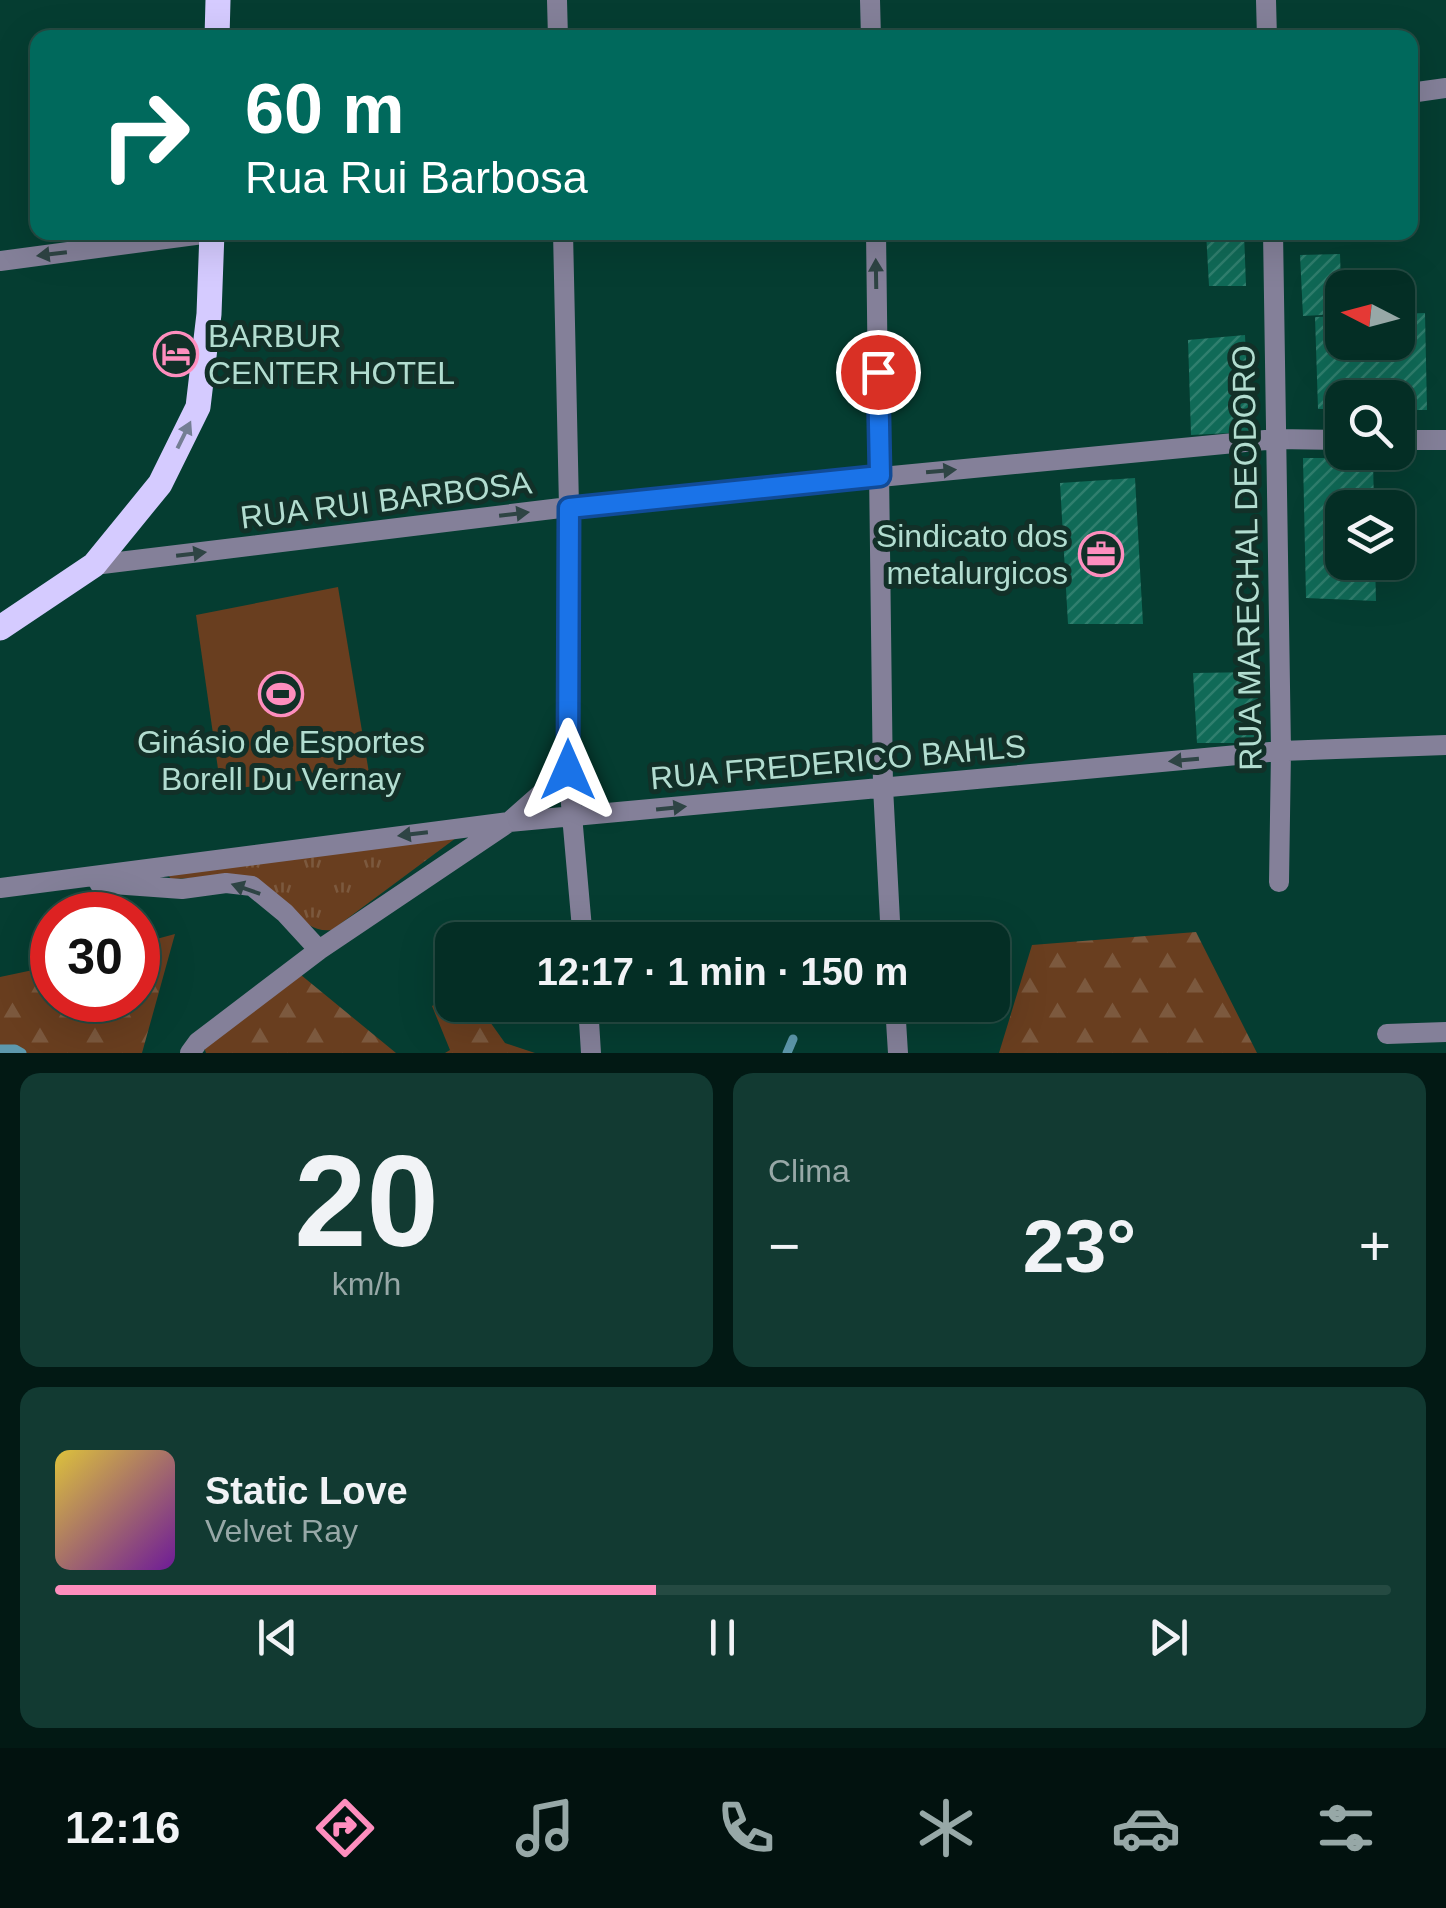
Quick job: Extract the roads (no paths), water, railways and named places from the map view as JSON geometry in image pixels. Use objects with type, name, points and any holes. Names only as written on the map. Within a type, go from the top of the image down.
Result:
[{"type":"main road","points":[[217,30],[218,0]]},
{"type":"main road","points":[[0,628],[94,566],[160,484],[198,407],[214,240]]},
{"type":"street","points":[[558,0],[558,30]]},
{"type":"street","points":[[870,0],[871,30]]},
{"type":"street","points":[[1266,0],[1268,30]]},
{"type":"street","points":[[1418,92],[1446,88]]},
{"type":"street","points":[[0,261],[160,240]]},
{"type":"street","points":[[563,240],[569,508],[568,770],[582,922]]},
{"type":"street","points":[[876,240],[882,787],[890,922]]},
{"type":"street","name":"RUA MARECHAL DEODORO","points":[[1273,240],[1281,752],[1279,882]]},
{"type":"street","name":"RUA RUI BARBOSA","points":[[94,566],[569,508],[880,476],[1276,440],[1325,440]]},
{"type":"street","points":[[1415,440],[1446,440]]},
{"type":"street","name":"RUA FREDERICO BAHLS","points":[[0,888],[510,822],[1281,752],[1446,745]]},
{"type":"street","points":[[190,1053],[198,1042],[319,950],[510,822],[568,770]]},
{"type":"street","points":[[52,880],[182,888],[226,883],[252,886],[285,912],[319,950]]},
{"type":"street","points":[[589,1022],[591,1053]]},
{"type":"street","points":[[896,1022],[898,1053]]},
{"type":"street","points":[[1387,1034],[1446,1032]]},
{"type":"waterway","points":[[787,1053],[793,1039]]},
{"type":"waterway","points":[[0,1049],[22,1053]]},
{"type":"place","name":"BARBUR CENTER HOTEL","points":[[176,354]]},
{"type":"place","name":"Sindicato dos metalurgicos","points":[[1101,554]]},
{"type":"place","name":"Ginásio de Esportes Borell Du Vernay","points":[[281,694]]}]
